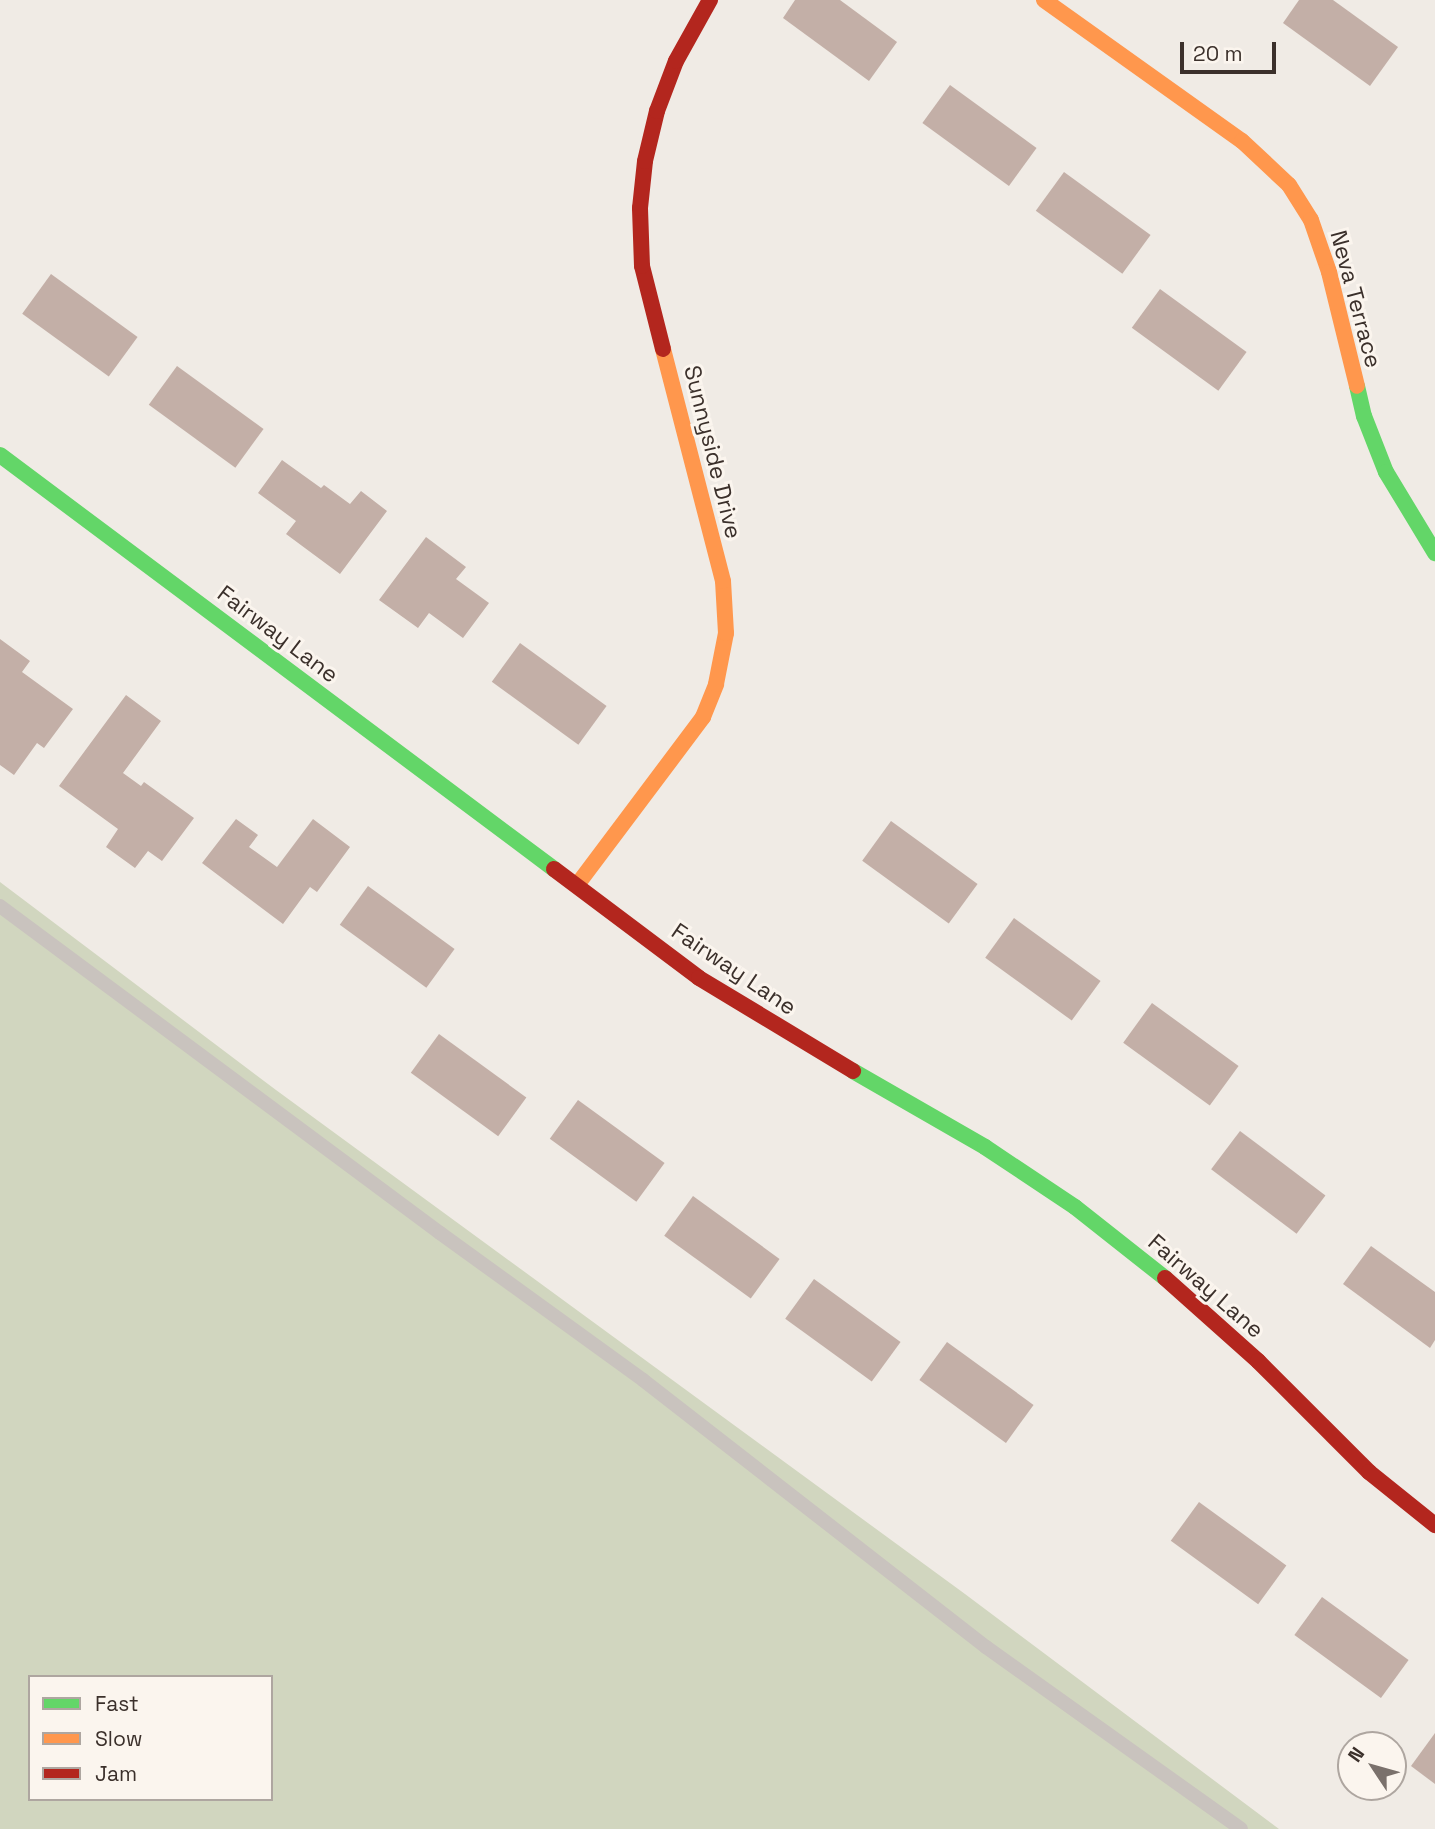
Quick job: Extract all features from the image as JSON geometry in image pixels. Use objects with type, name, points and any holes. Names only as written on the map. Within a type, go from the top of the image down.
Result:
[{"type":"street","name":"Sunnyside Drive","points":[[577,885],[703,717],[716,684],[726,633],[723,581],[642,266],[645,162],[657,111],[676,61],[710,0]]},
{"type":"street","name":"Neva Terrace","points":[[1044,0],[1242,141],[1289,185],[1311,220],[1329,272],[1364,416],[1381,461],[1419,531],[1435,553]]},
{"type":"street","name":"Fairway Lane","points":[[0,455],[699,978],[810,1047],[985,1147],[1075,1207],[1160,1274],[1258,1361],[1369,1472],[1435,1525]]},
{"type":"lane","points":[[0,906],[440,1233],[643,1380],[986,1647],[1241,1829]]},
{"type":"green space","points":[[0,882],[276,1090],[965,1594],[1279,1829],[0,1829]]},
{"type":"building","points":[[795,0],[840,0],[897,42],[869,81],[783,18]]},
{"type":"building","points":[[1299,0],[1333,0],[1398,47],[1370,86],[1283,23]]},
{"type":"building","points":[[950,85],[1037,148],[1009,186],[922,123]]},
{"type":"building","points":[[1064,172],[1151,235],[1122,274],[1036,211]]},
{"type":"building","points":[[51,274],[138,337],[109,377],[22,314]]},
{"type":"building","points":[[1160,289],[1247,352],[1218,391],[1132,328]]},
{"type":"building","points":[[177,366],[264,429],[235,468],[149,405]]},
{"type":"building","points":[[282,460],[321,488],[324,485],[350,504],[361,491],[387,511],[340,574],[286,534],[296,521],[258,493]]},
{"type":"building","points":[[426,537],[466,567],[456,579],[489,603],[463,638],[429,613],[418,628],[379,600]]},
{"type":"building","points":[[0,639],[30,661],[22,672],[73,709],[44,748],[37,743],[14,775],[0,765]]},
{"type":"building","points":[[520,643],[607,706],[578,745],[492,682]]},
{"type":"building","points":[[126,695],[161,721],[123,773],[141,786],[144,782],[194,818],[162,861],[148,851],[135,868],[106,847],[118,829],[59,786]]},
{"type":"building","points":[[236,819],[258,835],[249,847],[277,867],[313,819],[350,847],[317,892],[310,887],[283,924],[202,863]]},
{"type":"building","points":[[891,821],[978,884],[949,924],[862,861]]},
{"type":"building","points":[[368,886],[455,949],[426,988],[340,925]]},
{"type":"building","points":[[1014,918],[1101,981],[1072,1021],[985,958]]},
{"type":"building","points":[[1152,1003],[1239,1066],[1210,1106],[1123,1043]]},
{"type":"building","points":[[439,1034],[526,1097],[498,1136],[411,1073]]},
{"type":"building","points":[[578,1100],[665,1163],[636,1202],[550,1139]]},
{"type":"building","points":[[1240,1131],[1325,1195],[1297,1234],[1211,1169]]},
{"type":"building","points":[[693,1196],[780,1259],[751,1299],[664,1236]]},
{"type":"building","points":[[1371,1246],[1435,1292],[1435,1340],[1430,1348],[1343,1284]]},
{"type":"building","points":[[814,1279],[901,1342],[872,1382],[785,1319]]},
{"type":"building","points":[[947,1342],[1034,1405],[1006,1443],[919,1380]]},
{"type":"building","points":[[1199,1502],[1286,1565],[1258,1604],[1171,1541]]},
{"type":"building","points":[[1322,1597],[1409,1660],[1381,1698],[1294,1635]]},
{"type":"building","points":[[1435,1733],[1435,1784],[1411,1766]]},
{"type":"traffic: fast","points":[[1357,386],[1364,416],[1386,472],[1435,553]]},
{"type":"traffic: fast","points":[[0,455],[554,869]]},
{"type":"traffic: fast","points":[[853,1071],[985,1147],[1075,1207],[1165,1278]]},
{"type":"traffic: slow","points":[[1044,0],[1242,141],[1289,185],[1311,220],[1329,272],[1357,386]]},
{"type":"traffic: slow","points":[[577,885],[703,717],[716,684],[726,633],[723,581],[663,349]]},
{"type":"traffic: jam","points":[[663,349],[642,266],[640,208],[645,161],[657,111],[676,61],[710,0]]},
{"type":"traffic: jam","points":[[554,869],[699,978],[853,1071]]},
{"type":"traffic: jam","points":[[1165,1278],[1258,1361],[1369,1472],[1435,1525]]}]
